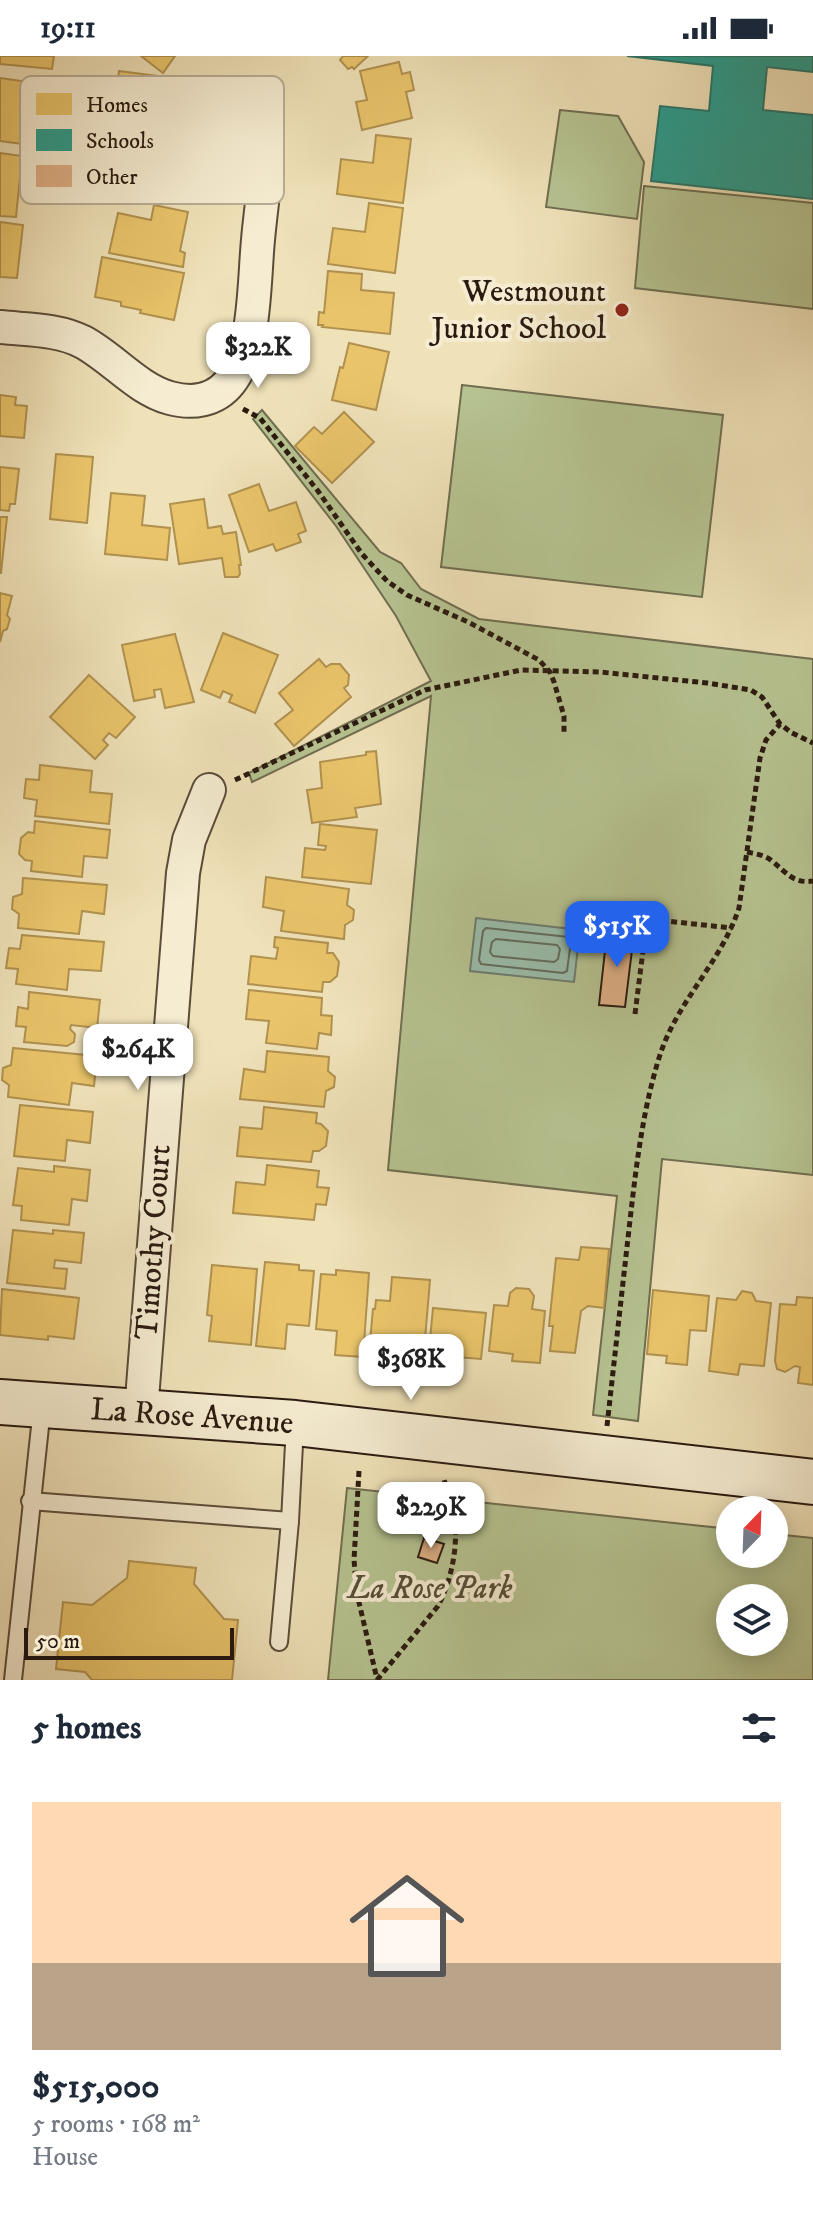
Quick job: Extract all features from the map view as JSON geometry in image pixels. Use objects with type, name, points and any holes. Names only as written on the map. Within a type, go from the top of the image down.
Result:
[{"type":"street","points":[[0,327],[53,332],[71,337],[168,398],[195,400],[218,395],[238,368],[249,331],[262,204]]},
{"type":"street","name":"Timothy Court","points":[[141,1412],[183,873],[189,840],[209,790]]},
{"type":"street","name":"La Rose Avenue","points":[[21,1404],[295,1423],[813,1482]]},
{"type":"lane","points":[[13,1680],[30,1501],[21,1404]]},
{"type":"lane","points":[[279,1642],[295,1423]]},
{"type":"lane","points":[[30,1501],[290,1521]]},
{"type":"path","points":[[218,395],[260,418],[318,491],[362,554],[387,581],[407,595],[468,622],[539,660],[550,672],[564,716],[564,732]]},
{"type":"path","points":[[209,790],[252,773],[425,690],[521,670],[600,672],[751,690],[762,697],[780,724],[813,743]]},
{"type":"path","points":[[607,1433],[646,1108],[659,1056],[678,1010],[723,946],[739,908],[760,758],[766,740],[780,724]]},
{"type":"path","points":[[747,852],[770,858],[787,876],[796,880],[813,881]]},
{"type":"path","points":[[635,1014],[647,919],[732,928]]},
{"type":"path","points":[[359,1471],[355,1571],[357,1594],[377,1680]]},
{"type":"path","points":[[377,1680],[444,1595],[452,1564],[455,1520],[444,1479]]},
{"type":"green space","points":[[560,110],[618,116],[644,162],[637,219],[546,207]]},
{"type":"green space","points":[[644,186],[813,203],[813,309],[635,288]]},
{"type":"green space","points":[[462,385],[723,415],[702,597],[441,567]]},
{"type":"green space","points":[[262,410],[380,552],[401,563],[421,589],[479,619],[813,659],[813,1175],[662,1159],[638,1421],[593,1415],[617,1196],[388,1170],[431,696],[252,782],[249,773],[431,681],[396,616],[336,526],[253,419]]},
{"type":"green space","name":"La Rose Park","points":[[347,1488],[716,1528],[716,1568],[788,1568],[788,1535],[813,1538],[813,1680],[328,1680]]},
{"type":"water","points":[[476,918],[580,930],[574,982],[470,971]]},
{"type":"building: Homes","points":[[0,56],[54,56],[52,69],[0,64]]},
{"type":"building: Homes","points":[[141,56],[175,56],[163,73]]},
{"type":"building: Homes","points":[[343,56],[368,56],[354,69],[348,69],[340,60]]},
{"type":"building: Homes","points":[[399,62],[402,74],[410,72],[414,90],[406,92],[412,118],[362,130],[356,102],[367,100],[360,71]]},
{"type":"building: Homes","points":[[119,71],[159,76],[118,76]]},
{"type":"building: Homes","points":[[0,78],[20,81],[20,144],[0,141]]},
{"type":"building: Homes","points":[[376,135],[411,139],[403,203],[337,194],[341,159],[373,163]]},
{"type":"building: Homes","points":[[0,153],[20,156],[16,217],[0,216]]},
{"type":"building: Homes","points":[[369,203],[403,208],[395,273],[328,264],[333,228],[365,232]]},
{"type":"building: Homes","points":[[154,205],[188,212],[180,251],[185,253],[183,267],[109,253],[118,213],[151,220]]},
{"type":"building: Homes","points":[[0,222],[23,225],[17,278],[0,277]]},
{"type":"building: Homes","points":[[102,257],[184,273],[174,320],[140,313],[141,310],[121,306],[121,302],[95,297]]},
{"type":"building: Homes","points":[[328,271],[362,274],[361,290],[394,293],[390,334],[318,325],[319,312],[324,313]]},
{"type":"building: Homes","points":[[349,343],[389,352],[376,410],[332,400]]},
{"type":"building: Homes","points":[[0,395],[16,397],[15,405],[27,406],[24,438],[0,436]]},
{"type":"building: Homes","points":[[344,412],[374,442],[332,483],[295,446],[314,427],[322,434]]},
{"type":"building: Homes","points":[[56,454],[93,457],[87,523],[50,519]]},
{"type":"building: Homes","points":[[0,467],[19,469],[15,504],[10,504],[9,511],[0,510]]},
{"type":"building: Homes","points":[[259,484],[269,511],[296,502],[306,531],[298,534],[301,542],[276,551],[273,544],[249,552],[229,495]]},
{"type":"building: Homes","points":[[111,493],[145,496],[142,525],[170,528],[167,560],[105,554]]},
{"type":"building: Homes","points":[[204,499],[208,528],[221,526],[223,534],[236,532],[241,565],[238,577],[225,577],[222,558],[179,564],[170,504]]},
{"type":"building: Homes","points":[[0,517],[7,517],[1,573],[0,573]]},
{"type":"building: Homes","points":[[0,593],[12,596],[7,615],[10,619],[0,642]]},
{"type":"building: Homes","points":[[223,633],[278,655],[255,713],[229,702],[232,695],[223,691],[220,698],[201,690]]},
{"type":"building: Homes","points":[[175,634],[194,702],[165,708],[161,689],[154,690],[155,697],[134,701],[122,645]]},
{"type":"building: Homes","points":[[319,659],[326,667],[340,664],[349,675],[348,685],[344,688],[351,697],[294,746],[275,724],[293,710],[279,693]]},
{"type":"building: Homes","points":[[89,675],[135,717],[116,738],[109,733],[103,740],[108,745],[95,759],[50,717]]},
{"type":"building: Homes","points":[[376,751],[381,804],[355,808],[357,817],[312,823],[307,790],[322,788],[320,762]]},
{"type":"building: Homes","points":[[40,765],[92,771],[90,792],[112,794],[109,824],[35,816],[37,800],[24,798],[26,779],[39,780]]},
{"type":"building: Homes","points":[[35,821],[110,830],[107,858],[84,856],[82,877],[31,871],[32,861],[25,860],[19,854],[21,838],[28,832],[34,833]]},
{"type":"building: Homes","points":[[320,824],[377,830],[371,884],[302,877],[305,848],[325,850],[326,846],[318,845]]},
{"type":"building: Homes","points":[[266,877],[349,889],[347,905],[354,910],[353,920],[345,925],[344,939],[281,931],[284,911],[263,907]]},
{"type":"building: Homes","points":[[23,878],[107,885],[104,914],[82,911],[79,934],[18,928],[19,914],[12,909],[13,897],[22,894]]},
{"type":"building: Homes","points":[[22,935],[104,942],[101,971],[69,969],[67,990],[16,984],[18,969],[6,968],[9,948],[20,949]]},
{"type":"building: Homes","points":[[275,937],[328,943],[327,953],[333,953],[339,962],[337,976],[330,982],[323,982],[322,992],[248,984],[251,956],[276,959],[278,948],[274,947]]},
{"type":"building: Homes","points":[[249,990],[322,998],[321,1015],[332,1016],[331,1035],[319,1033],[317,1049],[266,1043],[269,1021],[246,1019]]},
{"type":"building: Homes","points":[[29,992],[100,1000],[97,1028],[71,1025],[74,1042],[67,1046],[24,1042],[26,1027],[16,1026],[18,1007],[28,1009]]},
{"type":"building: Homes","points":[[13,1048],[97,1056],[94,1086],[72,1083],[69,1105],[8,1097],[9,1085],[2,1080],[3,1068],[11,1065]]},
{"type":"building: Homes","points":[[267,1051],[329,1057],[328,1071],[335,1077],[334,1087],[326,1091],[324,1107],[240,1099],[244,1069],[265,1072]]},
{"type":"building: Homes","points":[[20,1105],[93,1112],[90,1143],[67,1140],[65,1161],[14,1156]]},
{"type":"building: Homes","points":[[264,1107],[317,1113],[316,1123],[328,1131],[326,1146],[313,1151],[311,1162],[237,1156],[240,1127],[262,1129]]},
{"type":"building: Homes","points":[[267,1165],[319,1171],[317,1187],[329,1188],[326,1205],[316,1204],[314,1220],[233,1213],[236,1182],[265,1185]]},
{"type":"building: Homes","points":[[54,1166],[90,1170],[87,1201],[72,1199],[69,1225],[21,1220],[22,1206],[13,1205],[18,1168],[54,1172]]},
{"type":"building: Homes","points":[[13,1230],[84,1233],[81,1263],[55,1260],[54,1268],[67,1269],[65,1289],[7,1283]]},
{"type":"building: Homes","points":[[581,1247],[609,1249],[604,1308],[588,1306],[581,1311],[575,1353],[550,1351],[553,1326],[549,1326],[556,1258],[579,1260]]},
{"type":"building: Homes","points":[[265,1262],[299,1265],[299,1270],[314,1271],[309,1326],[287,1324],[285,1349],[256,1346]]},
{"type":"building: Homes","points":[[212,1265],[257,1269],[251,1345],[209,1341],[212,1316],[207,1315]]},
{"type":"building: Homes","points":[[336,1270],[369,1273],[363,1357],[335,1355],[337,1331],[316,1329],[321,1274],[336,1275]]},
{"type":"building: Homes","points":[[392,1277],[430,1280],[423,1363],[399,1361],[399,1356],[369,1353],[373,1309],[376,1300],[390,1301]]},
{"type":"building: Homes","points":[[516,1288],[529,1289],[534,1296],[532,1309],[545,1311],[540,1363],[512,1361],[513,1354],[489,1351],[494,1305],[508,1306],[510,1293]]},
{"type":"building: Homes","points":[[2,1289],[79,1298],[74,1339],[48,1336],[48,1340],[0,1335]]},
{"type":"building: Homes","points":[[653,1290],[709,1296],[706,1331],[690,1330],[687,1365],[666,1363],[667,1356],[647,1354]]},
{"type":"building: Homes","points":[[742,1291],[752,1293],[756,1301],[771,1303],[764,1366],[740,1364],[738,1375],[709,1371],[717,1298],[736,1300]]},
{"type":"building: Homes","points":[[797,1297],[813,1298],[813,1385],[798,1383],[800,1367],[795,1366],[785,1372],[777,1369],[775,1361],[780,1304],[796,1305]]},
{"type":"building: Homes","points":[[433,1308],[486,1313],[481,1359],[456,1357],[455,1363],[428,1361]]},
{"type":"building: Homes","points":[[129,1561],[196,1568],[194,1584],[224,1619],[238,1620],[232,1680],[92,1680],[85,1672],[56,1669],[63,1602],[92,1605],[127,1578]]},
{"type":"building: Schools","points":[[627,56],[813,56],[813,72],[767,67],[763,110],[813,115],[813,199],[651,181],[660,106],[709,111],[713,66]]},
{"type":"building: Other","points":[[607,933],[641,937],[639,951],[632,950],[625,1007],[599,1005]]},
{"type":"building: Other","points":[[424,1538],[444,1544],[437,1563],[418,1557]]},
{"type":"place","name":"Westmount Junior School","points":[[622,310]]}]
